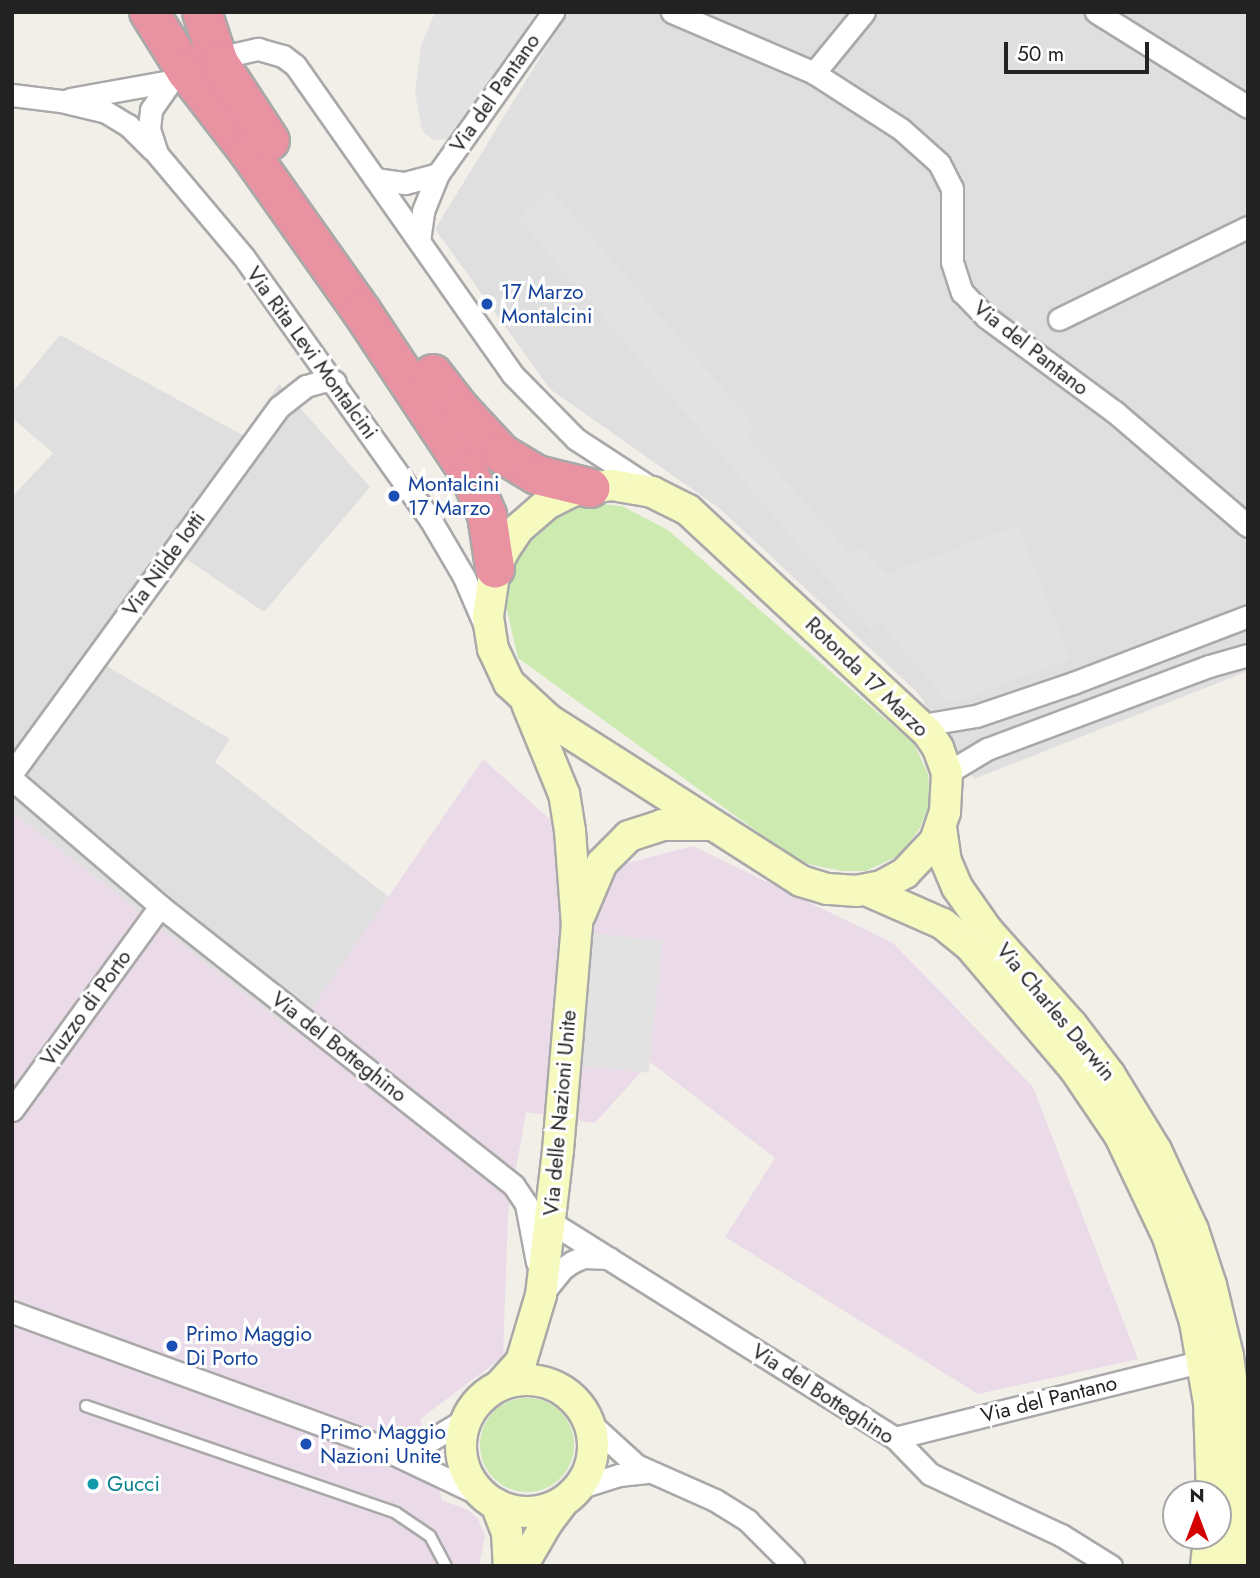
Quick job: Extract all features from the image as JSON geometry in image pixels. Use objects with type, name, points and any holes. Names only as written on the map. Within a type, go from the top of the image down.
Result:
[{"type":"highway","points":[[149,12],[186,71],[248,151],[362,312],[469,473],[487,514],[495,568]]},
{"type":"highway","points":[[173,12],[221,86],[255,122]]},
{"type":"highway","points":[[202,12],[217,58],[255,122],[448,395],[502,454],[528,471],[590,488]]},
{"type":"main road","name":"Rotonda 17 Marzo","points":[[624,486],[665,496],[713,532],[922,725],[938,748],[947,773],[947,797],[941,827],[924,855],[905,873],[882,886],[866,890],[827,889],[802,881],[560,727],[525,701],[502,670],[489,634],[488,603],[495,568],[511,538],[538,510],[561,496],[590,488],[624,486]]},
{"type":"main road","name":"Via delle Nazioni Unite","points":[[500,1385],[521,1362],[540,1298],[577,926],[570,831],[564,794],[525,701]]},
{"type":"main road","name":"Via delle Nazioni Unite","points":[[577,926],[601,863],[626,838],[662,825],[715,825]]},
{"type":"main road","name":"Via Charles Darwin","points":[[941,827],[946,861],[957,887],[987,930],[1072,1025],[1110,1074],[1156,1150],[1193,1230],[1211,1284],[1228,1356],[1236,1415],[1237,1500],[1231,1566]]},
{"type":"main road","name":"Via Charles Darwin","points":[[866,890],[943,924],[966,941],[1053,1042],[1098,1101],[1147,1187],[1168,1237],[1195,1321],[1203,1361],[1212,1439],[1212,1480]]},
{"type":"main road","name":"Via delle Nazioni Unite","points":[[540,1298],[544,1346],[558,1381],[567,1392]]},
{"type":"main road","points":[[509,1566],[507,1532],[490,1500],[470,1479],[464,1465],[461,1442],[466,1419],[478,1401],[500,1385],[530,1379],[549,1383],[567,1392],[581,1406],[590,1423],[594,1442],[592,1462],[571,1495],[547,1523],[522,1566]]},
{"type":"main road","points":[[490,1500],[530,1512],[571,1495]]},
{"type":"street","name":"Via del Pantano","points":[[419,241],[423,211],[438,174],[553,12]]},
{"type":"street","name":"Via del Pantano","points":[[672,12],[814,73],[901,129],[939,163],[952,188],[952,261],[962,292],[986,317],[1115,412],[1248,526]]},
{"type":"street","points":[[814,73],[864,12]]},
{"type":"street","points":[[1096,12],[1248,107]]},
{"type":"street","points":[[231,55],[258,49],[290,61],[507,368],[541,406],[597,454],[665,496]]},
{"type":"street","name":"Via Rita Levi Montalcini","points":[[61,101],[171,81],[151,110],[149,129],[157,154],[243,256],[335,382],[442,537],[489,634]]},
{"type":"street","points":[[12,94],[61,101],[118,118],[134,129],[157,154]]},
{"type":"street","name":"Via del Pantano","points":[[375,179],[405,183],[438,174]]},
{"type":"street","points":[[1059,319],[1248,227]]},
{"type":"street","name":"Via Nilde Iotti","points":[[12,773],[279,407],[306,386],[324,381],[335,382]]},
{"type":"street","points":[[922,725],[964,719],[1012,704],[1248,616]]},
{"type":"street","points":[[947,773],[987,749],[1209,666],[1248,655]]},
{"type":"street","name":"Via del Botteghino","points":[[12,779],[160,906],[514,1186],[523,1198],[529,1215],[540,1298]]},
{"type":"street","name":"Viuzzo di Porto","points":[[12,1110],[160,906]]},
{"type":"street","name":"Via del Botteghino","points":[[549,1221],[895,1438],[930,1474],[1061,1535],[1111,1566]]},
{"type":"street","points":[[540,1298],[562,1269],[572,1262],[583,1256],[609,1258]]},
{"type":"street","points":[[12,1312],[367,1441],[490,1500]]},
{"type":"street","name":"Via del Pantano","points":[[895,1438],[1203,1361]]},
{"type":"street","points":[[367,1441],[418,1446],[440,1437],[466,1419]]},
{"type":"street","points":[[590,1423],[624,1456],[648,1472],[715,1500],[748,1521],[793,1566]]},
{"type":"street","points":[[571,1495],[619,1475],[648,1472]]},
{"type":"lane","points":[[86,1406],[396,1513],[430,1536],[446,1566]]},
{"type":"shaded area","points":[[435,12],[536,12],[495,78],[447,139],[433,140],[422,130],[415,93],[421,46]]},
{"type":"shaded area","points":[[568,12],[1248,12],[1248,671],[974,779],[918,693],[719,508],[550,389],[435,229]]},
{"type":"shaded area","points":[[550,189],[753,423],[748,438],[849,552],[863,548],[886,574],[1018,525],[1070,659],[949,704],[880,622],[871,630],[519,219]]},
{"type":"shaded area","points":[[60,335],[244,436],[279,384],[370,487],[264,612],[185,558],[100,662],[230,739],[215,762],[389,897],[295,1033],[12,812],[12,497],[53,453],[12,418],[12,393]]},
{"type":"shaded area","points":[[483,759],[605,869],[693,846],[893,943],[1033,1087],[1138,1359],[978,1394],[725,1237],[775,1158],[650,1062],[595,1123],[526,1112],[508,1214],[503,1357],[420,1419],[442,1500],[468,1510],[478,1519],[485,1535],[479,1566],[12,1566],[12,812],[295,1033]]},
{"type":"shaded area","points":[[591,933],[663,941],[649,1073],[577,1065]]},
{"type":"green space","points":[[592,503],[622,506],[668,530],[914,744],[928,774],[930,803],[920,828],[900,855],[866,871],[842,871],[808,864],[777,846],[518,658],[506,606],[508,570],[536,530],[564,510]]},
{"type":"green space","points":[[527,1398],[545,1401],[561,1411],[571,1427],[574,1445],[571,1463],[561,1479],[545,1489],[527,1492],[509,1489],[493,1479],[483,1463],[480,1445],[483,1427],[493,1411],[509,1401]]},
{"type":"place","name":"17 Marzo Montalcini","points":[[487,304]]},
{"type":"place","name":"Montalcini 17 Marzo","points":[[394,496]]},
{"type":"place","name":"Primo Maggio Di Porto","points":[[172,1346]]},
{"type":"place","name":"Primo Maggio Nazioni Unite","points":[[306,1444]]},
{"type":"place","name":"Gucci","points":[[93,1484]]}]
